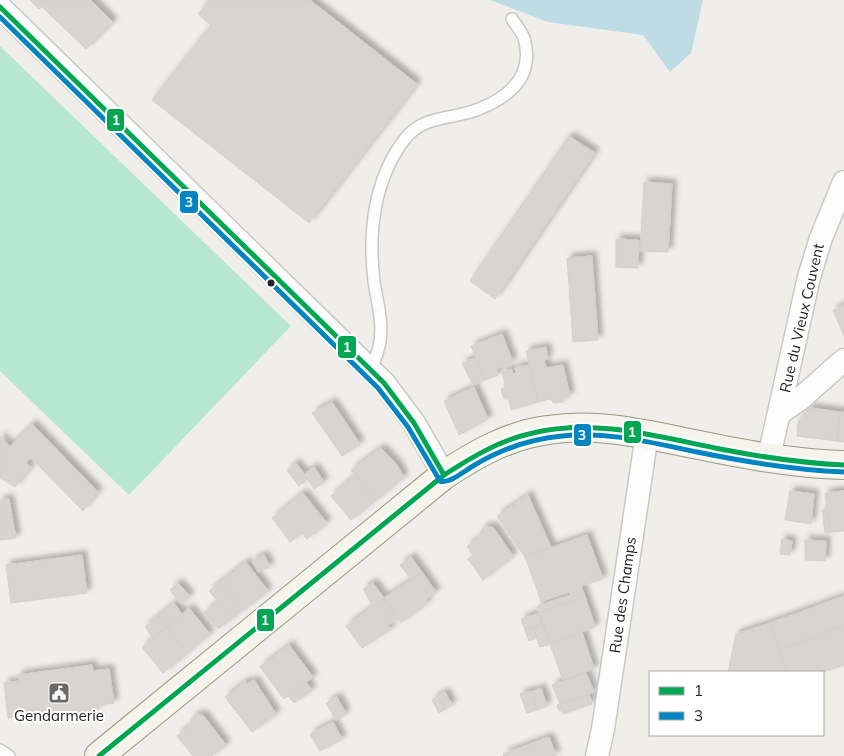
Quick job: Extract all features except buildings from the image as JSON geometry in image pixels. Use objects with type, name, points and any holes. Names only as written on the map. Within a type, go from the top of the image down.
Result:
[{"type":"main road","points":[[99,756],[444,474],[498,444],[548,430],[598,428],[647,434],[815,464],[844,465]]},
{"type":"street","points":[[0,7],[384,383],[414,424],[444,474]]},
{"type":"street","name":"Rue du Vieux Couvent","points":[[769,457],[809,278],[821,238],[844,182]]},
{"type":"street","points":[[780,413],[800,399],[844,360]]},
{"type":"street","name":"Rue des Champs","points":[[597,756],[603,729],[647,434]]},
{"type":"lane","points":[[371,370],[380,342],[381,309],[374,282],[372,250],[374,209],[382,180],[404,139],[426,121],[478,110],[514,89],[527,66],[525,40],[512,18]]},
{"type":"lane","points":[[0,750],[9,756]]},
{"type":"green space","points":[[0,46],[291,326],[129,495],[0,371]]},
{"type":"water","points":[[490,0],[703,0],[691,53],[670,72],[643,35],[548,22]]},
{"type":"transit line","name":"1","points":[[0,7],[384,383],[414,423],[444,475]]},
{"type":"transit line","name":"3","points":[[0,17],[378,388],[408,427],[440,481],[448,481],[484,460],[516,446],[550,437],[579,435],[613,436],[770,465],[844,472]]},
{"type":"transit line","name":"1","points":[[99,756],[444,475],[476,456],[509,440],[556,429],[603,428],[766,457],[844,465]]},
{"type":"place","name":"Gendarmerie","points":[[59,693]]}]
